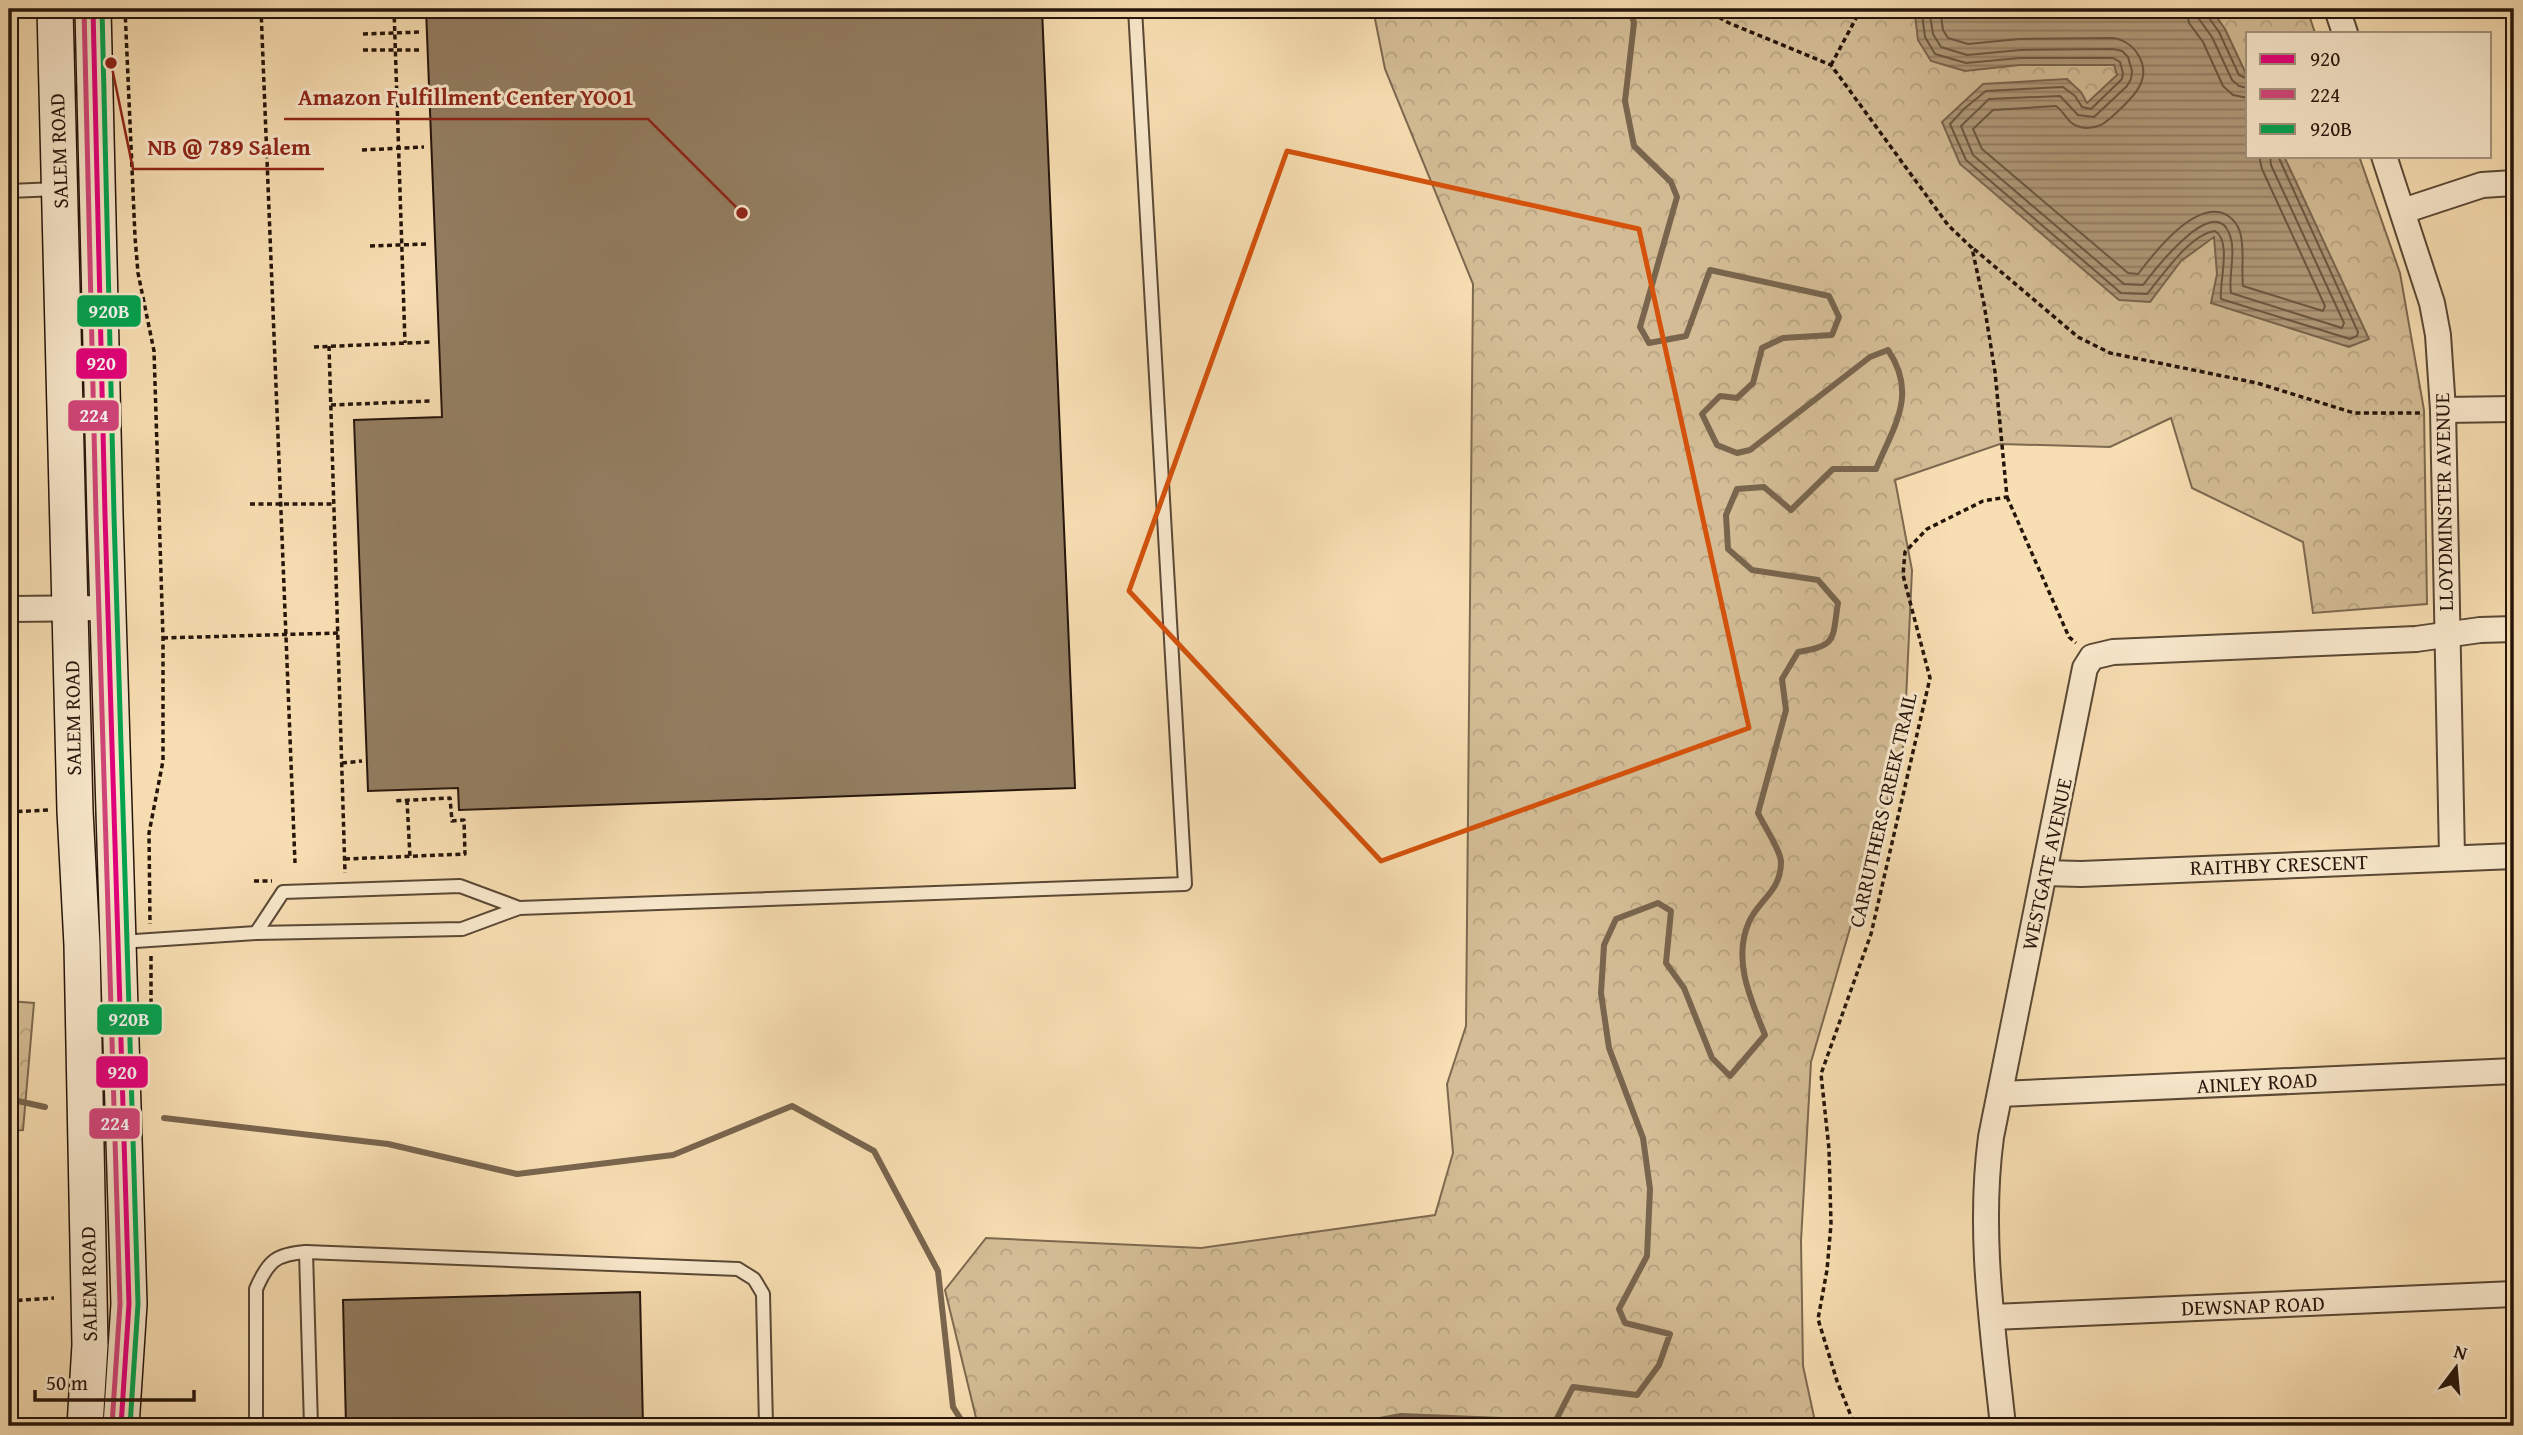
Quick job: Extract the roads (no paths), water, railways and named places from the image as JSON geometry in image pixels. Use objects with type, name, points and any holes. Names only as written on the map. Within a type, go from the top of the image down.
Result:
[{"type":"main road","name":"SALEM ROAD","points":[[55,9],[75,811],[82,945],[90,1345],[85,1426]]},
{"type":"main road","name":"SALEM ROAD","points":[[93,9],[108,608],[134,941],[129,1304],[121,1426]]},
{"type":"street","points":[[2337,9],[2345,32]]},
{"type":"street","name":"LLOYDMINSTER AVENUE","points":[[2386,158],[2432,303],[2438,335],[2443,410],[2452,857]]},
{"type":"street","points":[[2403,211],[2483,185],[2514,183]]},
{"type":"street","points":[[2443,410],[2514,409]]},
{"type":"street","points":[[9,609],[108,608]]},
{"type":"street","points":[[2447,635],[2514,629]]},
{"type":"street","name":"WESTGATE AVENUE","points":[[2003,1426],[1984,1226],[1985,1183],[1991,1137],[2085,668],[2092,657],[2112,652],[2447,635]]},
{"type":"street","name":"RAITHBY CRESCENT","points":[[2044,873],[2081,874],[2514,856]]},
{"type":"street","name":"AINLEY ROAD","points":[[2000,1094],[2514,1071]]},
{"type":"street","name":"DEWSNAP ROAD","points":[[1992,1317],[2514,1294]]},
{"type":"lane","points":[[134,941],[256,933],[462,929],[519,908],[1185,884],[1135,9]]},
{"type":"lane","points":[[9,191],[60,188]]},
{"type":"lane","points":[[256,933],[283,892],[460,886],[519,908]]},
{"type":"lane","points":[[256,1426],[256,1289],[263,1272],[274,1259],[288,1253],[306,1252],[738,1269],[754,1279],[763,1294],[766,1426]]},
{"type":"lane","points":[[306,1252],[311,1426]]},
{"type":"water","points":[[1907,9],[2211,9],[2225,29],[2246,74],[2246,158],[2285,158],[2369,339],[2349,347],[2211,303],[2217,274],[2214,237],[2181,261],[2150,302],[2119,300],[1960,164],[1942,122],[1983,84],[2067,79],[2081,92],[2087,103],[2117,75],[2114,65],[2020,65],[1965,71],[1931,61],[1918,40],[1915,15]]},
{"type":"waterway","points":[[1553,1426],[1573,1387],[1637,1395],[1659,1365],[1670,1334],[1625,1323],[1619,1309],[1647,1256],[1650,1189],[1643,1138],[1609,1048],[1601,993],[1604,945],[1616,919],[1658,903],[1671,911],[1666,963],[1684,988],[1712,1058],[1730,1076],[1765,1035],[1745,980],[1742,951],[1749,922],[1774,888],[1781,862],[1758,813],[1786,710],[1782,679],[1798,652],[1820,647],[1831,639],[1838,603],[1818,580],[1752,570],[1728,549],[1726,515],[1737,489],[1764,487],[1791,510],[1833,469],[1876,469],[1896,424],[1902,396],[1897,366],[1888,350],[1870,357],[1750,450],[1737,453],[1717,445],[1702,414],[1720,396],[1737,398],[1753,383],[1762,348],[1783,338],[1832,335],[1839,317],[1829,296],[1710,270],[1686,336],[1649,343],[1640,327],[1677,197],[1671,182],[1634,146],[1625,101],[1634,23],[1630,9]]},
{"type":"waterway","points":[[9,1099],[45,1107]]},
{"type":"waterway","points":[[164,1118],[388,1144],[517,1174],[673,1155],[792,1106],[874,1151],[938,1271],[953,1407],[965,1426]]},
{"type":"waterway","points":[[1348,1426],[1401,1416],[1553,1422]]},
{"type":"place","name":"NB @ 789 Salem","points":[[111,63]]},
{"type":"place","name":"Amazon Fulfillment Center YOO1","points":[[742,213]]}]
